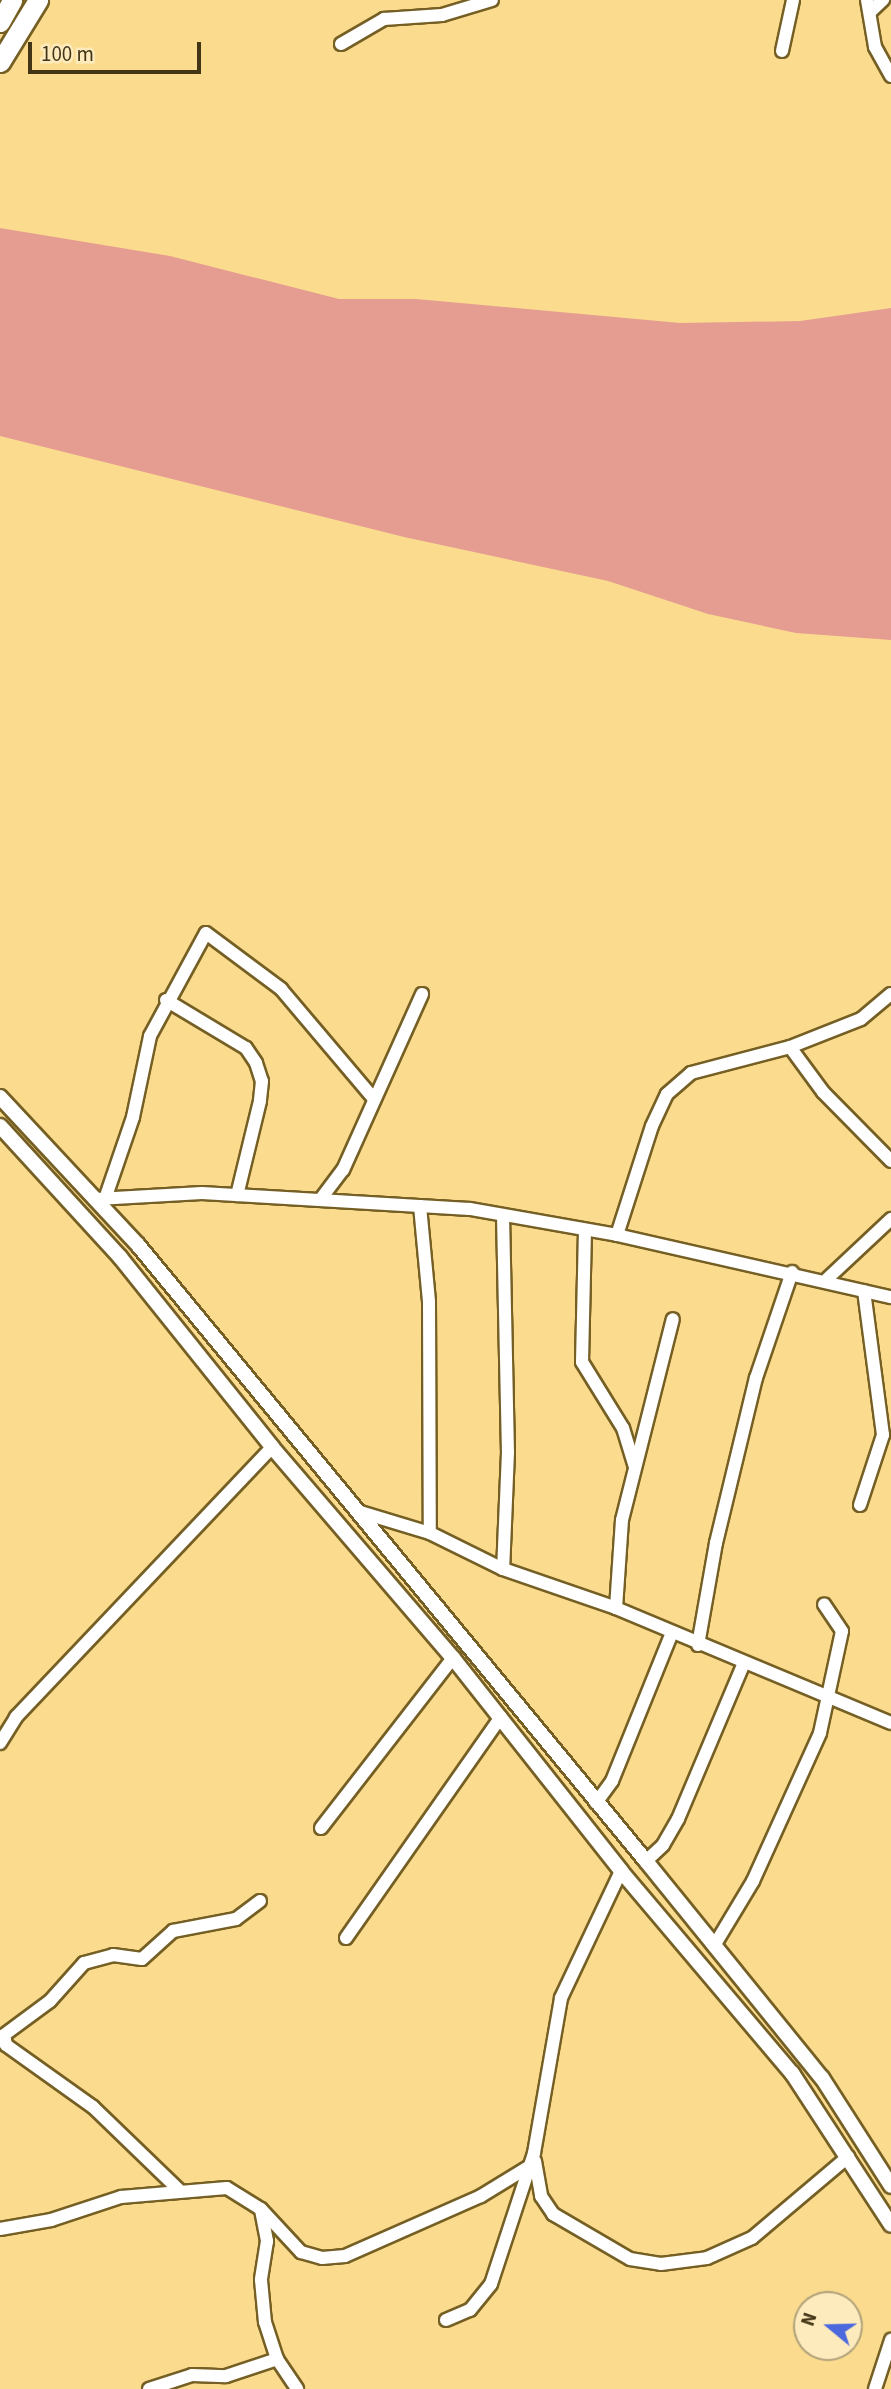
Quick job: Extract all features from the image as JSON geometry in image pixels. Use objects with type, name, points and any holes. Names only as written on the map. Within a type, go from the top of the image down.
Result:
[{"type":"main road","points":[[0,62],[38,0]]},
{"type":"street","points":[[341,44],[384,19],[442,15],[492,0]]},
{"type":"street","points":[[782,51],[793,0]]},
{"type":"street","points":[[883,0],[868,6],[875,47],[891,76]]},
{"type":"street","points":[[101,1199],[133,1118],[150,1036],[166,1000],[206,933],[282,989],[373,1098]]},
{"type":"street","points":[[320,1200],[343,1170],[373,1098],[422,994]]},
{"type":"street","points":[[617,1235],[652,1126],[667,1094],[691,1073],[790,1047],[861,1019],[891,994]]},
{"type":"street","points":[[166,1000],[246,1048],[256,1063],[262,1081],[260,1101],[237,1195]]},
{"type":"street","points":[[790,1047],[823,1092],[891,1161]]},
{"type":"street","points":[[0,1097],[101,1199],[646,1861],[822,2078],[891,2186]]},
{"type":"street","points":[[0,1126],[120,1257],[272,1447],[453,1658],[621,1871],[792,2073],[891,2225]]},
{"type":"street","points":[[101,1199],[237,1195],[420,1206],[503,1215],[617,1235],[827,1279],[891,1297]]},
{"type":"street","points":[[420,1206],[429,1302],[430,1533]]},
{"type":"street","points":[[503,1215],[508,1452],[503,1569]]},
{"type":"street","points":[[827,1279],[891,1219]]},
{"type":"street","points":[[585,1230],[582,1362],[623,1428],[634,1465]]},
{"type":"street","points":[[698,1645],[716,1544],[756,1378],[792,1272]]},
{"type":"street","points":[[860,1505],[883,1435],[864,1291]]},
{"type":"street","points":[[615,1608],[622,1520],[673,1319]]},
{"type":"street","points":[[0,1743],[16,1717],[272,1447]]},
{"type":"street","points":[[357,1511],[430,1533],[503,1569],[615,1608],[671,1635],[831,1696],[891,1723]]},
{"type":"street","points":[[714,1946],[753,1881],[820,1733],[831,1696],[842,1631],[824,1604]]},
{"type":"street","points":[[596,1803],[612,1781],[671,1635]]},
{"type":"street","points":[[321,1828],[453,1658]]},
{"type":"street","points":[[646,1861],[663,1845],[678,1819],[744,1663]]},
{"type":"street","points":[[346,1938],[501,1717]]},
{"type":"street","points":[[446,2320],[470,2310],[491,2284],[532,2160],[561,1998],[621,1871]]},
{"type":"street","points":[[180,2191],[93,2107],[6,2045],[4,2035],[50,2001],[84,1963],[113,1955],[142,1959],[173,1931],[236,1919],[260,1901]]},
{"type":"street","points":[[532,2160],[541,2196],[553,2214],[630,2259],[662,2264],[707,2258],[751,2238],[848,2157]]},
{"type":"street","points":[[0,2229],[51,2220],[121,2197],[227,2188],[261,2209],[301,2252],[322,2258],[345,2256],[481,2196],[532,2160]]},
{"type":"street","points":[[261,2209],[267,2241],[261,2280],[265,2322],[277,2359],[298,2389]]},
{"type":"street","points":[[875,2389],[891,2340]]},
{"type":"street","points":[[149,2389],[192,2375],[226,2376],[277,2359]]},
{"type":"shaded area","points":[[0,228],[170,256],[339,299],[416,299],[680,323],[800,321],[891,308],[891,640],[796,633],[708,614],[608,581],[404,537],[0,436]]}]
